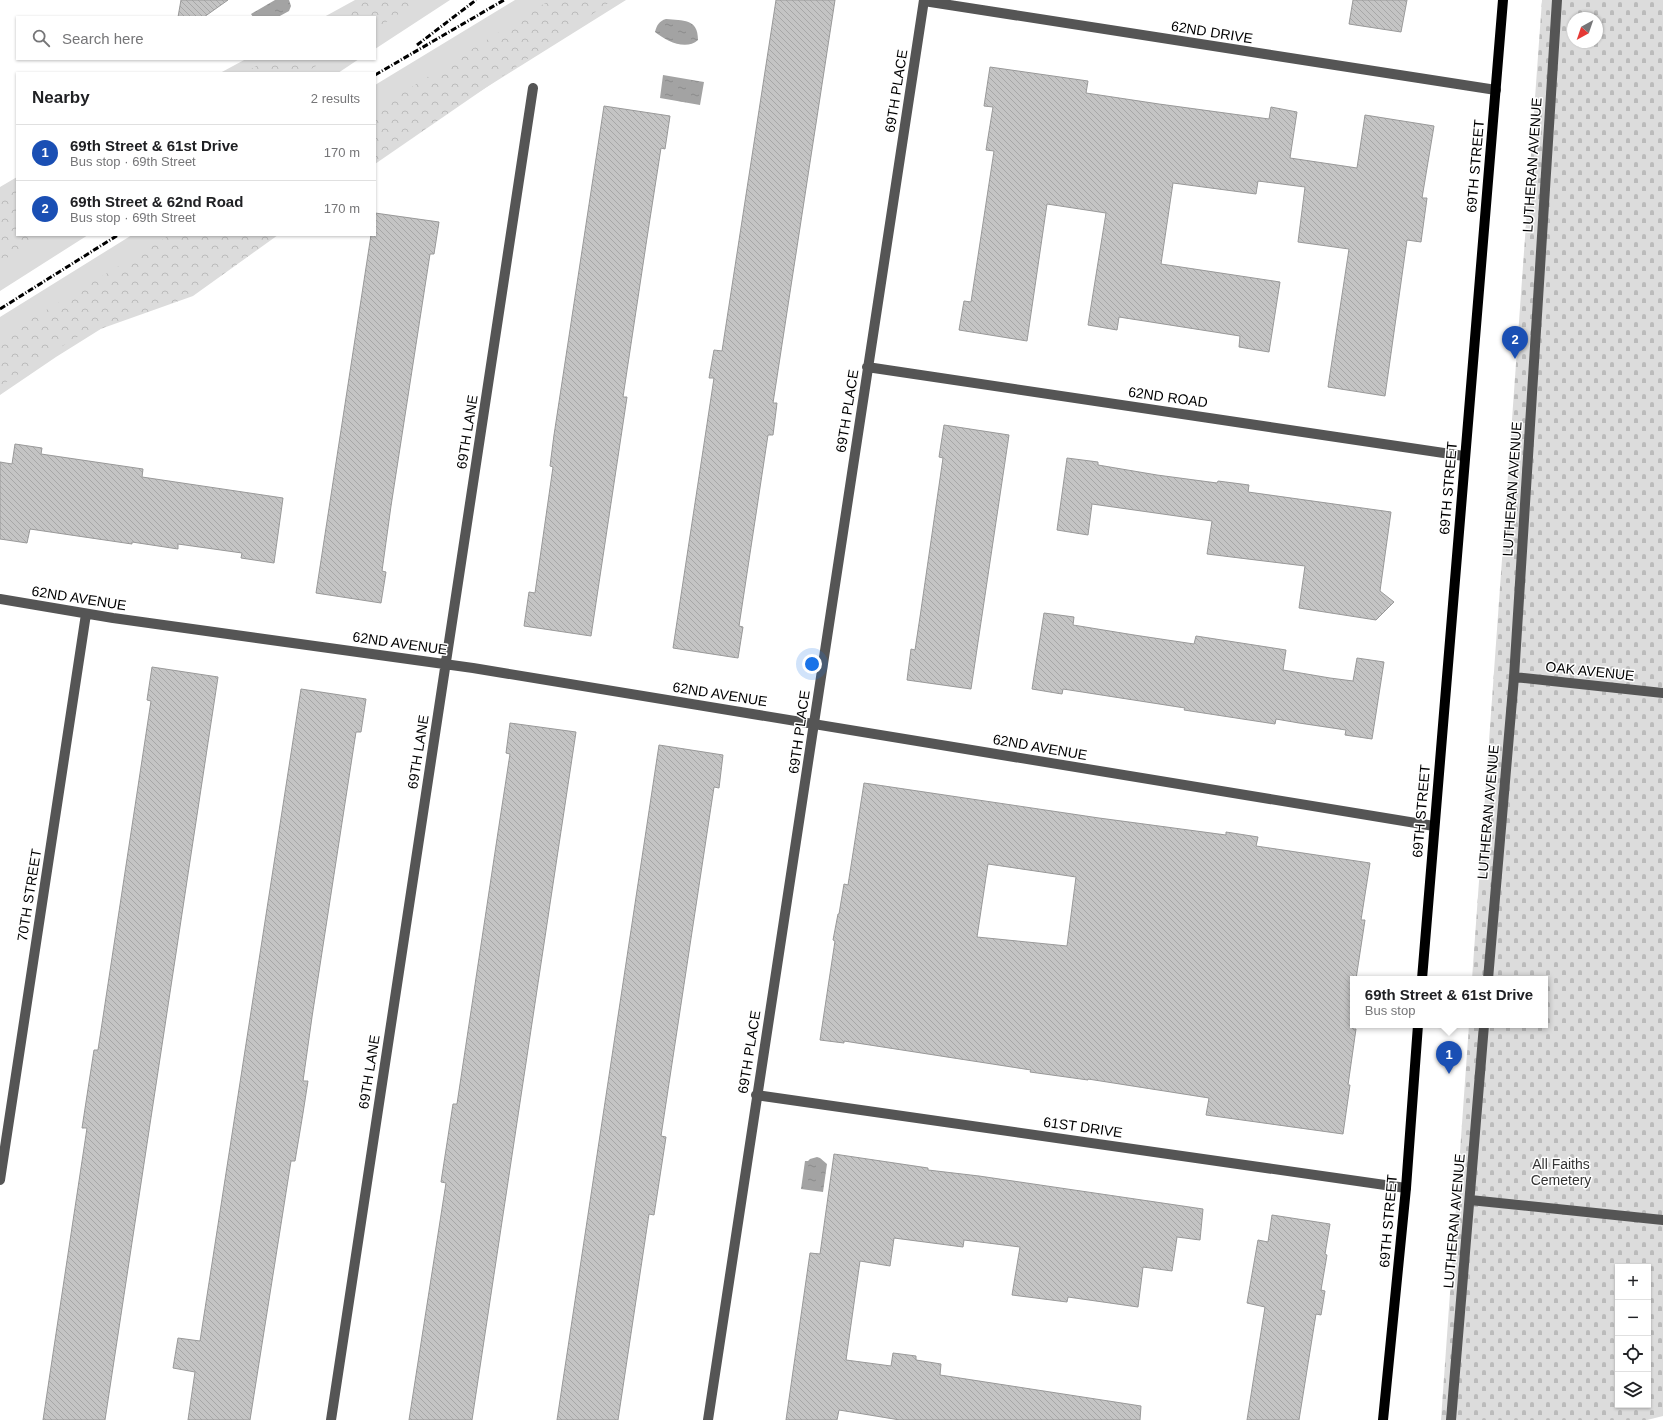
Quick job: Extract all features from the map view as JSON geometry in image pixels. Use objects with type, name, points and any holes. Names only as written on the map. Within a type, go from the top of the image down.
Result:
[{"type":"main road","name":"69TH STREET","points":[[1422,976],[1464,456],[1474,361],[1503,0]]},
{"type":"main road","name":"69TH STREET","points":[[1383,1420],[1406,1188],[1418,1028]]},
{"type":"street","name":"LUTHERAN AVENUE","points":[[1488,976],[1514,677],[1557,0]]},
{"type":"street","name":"62ND DRIVE","points":[[924,1],[1496,90]]},
{"type":"street","name":"69TH PLACE","points":[[708,1420],[756,1095],[924,1]]},
{"type":"street","name":"69TH LANE","points":[[331,1420],[533,88]]},
{"type":"street","name":"62ND ROAD","points":[[867,367],[1464,456]]},
{"type":"street","name":"62ND AVENUE","points":[[0,599],[86,614],[446,664],[1434,826]]},
{"type":"street","name":"70TH STREET","points":[[0,1180],[86,614]]},
{"type":"street","name":"OAK AVENUE","points":[[1514,677],[1663,693]]},
{"type":"street","name":"LUTHERAN AVENUE","points":[[1451,1420],[1484,1028]]},
{"type":"street","name":"61ST DRIVE","points":[[756,1095],[1406,1188]]},
{"type":"street","points":[[1470,1200],[1663,1220]]},
{"type":"green space","points":[[355,0],[450,0],[376,48],[376,16],[326,16]]},
{"type":"green space","points":[[368,0],[421,0],[376,28],[376,16],[341,16]]},
{"type":"green space","points":[[515,0],[626,0],[376,156],[376,84]]},
{"type":"green space","points":[[550,0],[613,0],[376,163],[376,109]]},
{"type":"green space","name":"All Faiths Cemetery","points":[[1542,0],[1663,0],[1663,1416],[1647,1420],[1441,1420],[1469,1028],[1548,1028],[1548,976],[1472,976]]},
{"type":"green space","points":[[244,60],[358,60],[340,72],[222,72]]},
{"type":"green space","points":[[266,60],[325,60],[307,72],[246,72]]},
{"type":"green space","points":[[16,178],[16,236],[86,236],[0,291],[0,187]]},
{"type":"green space","points":[[16,184],[16,236],[43,236],[0,262],[0,193]]},
{"type":"green space","points":[[130,236],[249,236],[56,357],[0,395],[0,317]]},
{"type":"green space","points":[[168,236],[277,236],[193,296],[75,338],[0,386],[0,338]]},
{"type":"water","points":[[275,0],[289,0],[291,6],[289,11],[280,16],[252,16],[251,14]]},
{"type":"water","points":[[666,19],[684,21],[692,24],[697,33],[698,40],[688,45],[676,44],[655,32],[660,22]]},
{"type":"water","points":[[663,75],[704,82],[700,105],[660,98]]},
{"type":"water","points":[[817,1157],[827,1164],[823,1192],[801,1189],[805,1161]]},
{"type":"building","points":[[181,0],[228,0],[205,16],[178,16]]},
{"type":"building","points":[[776,0],[835,0],[773,403],[777,403],[773,435],[768,435],[739,626],[743,627],[738,658],[673,648],[714,378],[709,378],[714,350],[722,351]]},
{"type":"building","points":[[1353,0],[1407,0],[1401,32],[1349,24]]},
{"type":"building","points":[[990,67],[1088,81],[1086,93],[1159,104],[1269,119],[1271,107],[1297,112],[1290,158],[1357,168],[1365,115],[1434,126],[1422,198],[1427,198],[1421,242],[1407,240],[1385,396],[1328,387],[1349,249],[1298,242],[1305,187],[1258,181],[1256,194],[1173,183],[1161,264],[1280,282],[1269,352],[1239,347],[1240,336],[1119,317],[1117,330],[1088,325],[1106,213],[1047,204],[1027,341],[959,330],[964,301],[971,302],[994,151],[986,150],[993,107],[984,106]]},
{"type":"building","points":[[604,106],[670,116],[665,149],[661,148],[647,238],[623,397],[627,397],[591,636],[524,626],[529,592],[535,593],[553,467],[550,466],[554,435]]},
{"type":"building","points":[[376,213],[439,222],[434,254],[430,254],[391,506],[382,571],[386,572],[381,603],[316,593],[371,236],[376,236]]},
{"type":"building","points":[[944,425],[1009,435],[971,689],[907,680],[911,649],[915,650],[920,617],[943,458],[939,457]]},
{"type":"building","points":[[15,444],[42,448],[41,454],[143,469],[142,477],[283,498],[274,563],[241,558],[242,553],[178,544],[178,549],[132,542],[132,544],[30,529],[27,543],[0,539],[0,462],[12,464]]},
{"type":"building","points":[[1067,458],[1098,462],[1098,465],[1157,475],[1217,483],[1218,481],[1249,485],[1248,492],[1391,512],[1380,591],[1394,602],[1376,620],[1299,608],[1305,566],[1207,554],[1212,521],[1092,504],[1088,535],[1057,530]]},
{"type":"building","points":[[1044,613],[1074,617],[1073,625],[1134,635],[1194,644],[1196,636],[1286,650],[1283,670],[1330,678],[1353,681],[1357,658],[1384,662],[1372,739],[1345,735],[1346,730],[1276,719],[1275,724],[1063,689],[1062,694],[1032,689]]},
{"type":"building","points":[[152,667],[218,677],[105,1420],[43,1420],[87,1128],[82,1128],[94,1050],[98,1050],[151,701],[147,700]]},
{"type":"building","points":[[301,689],[366,699],[361,732],[356,732],[312,1017],[303,1081],[308,1081],[295,1161],[291,1161],[250,1420],[188,1420],[195,1372],[173,1368],[178,1338],[200,1341]]},
{"type":"building","points":[[510,723],[576,732],[472,1420],[409,1420],[446,1183],[441,1182],[453,1104],[457,1104],[510,754],[506,753]]},
{"type":"building","points":[[659,745],[723,755],[719,788],[714,787],[661,1136],[666,1137],[654,1215],[649,1214],[618,1420],[557,1420]]},
{"type":"building","points":[[864,783],[1099,818],[1226,835],[1226,832],[1258,837],[1256,846],[1370,863],[1361,920],[1365,920],[1356,976],[1350,976],[1350,1028],[1356,1029],[1343,1134],[1206,1115],[1209,1098],[1088,1079],[1030,1072],[1031,1070],[844,1041],[844,1043],[820,1040],[835,941],[833,940],[844,884],[848,885]],"holes":[[[988,864],[1076,877],[1067,946],[977,937]]]},
{"type":"building","points":[[834,1154],[928,1168],[928,1170],[979,1176],[1203,1209],[1200,1240],[1177,1237],[1172,1271],[1143,1267],[1138,1307],[1068,1297],[1067,1302],[1012,1295],[1020,1247],[964,1240],[963,1247],[894,1238],[890,1266],[860,1261],[846,1360],[891,1366],[893,1353],[916,1356],[916,1360],[941,1364],[940,1375],[1141,1406],[1140,1420],[900,1420],[839,1410],[837,1420],[786,1420],[810,1253],[820,1254]]},
{"type":"building","points":[[1272,1215],[1330,1224],[1325,1254],[1327,1255],[1321,1290],[1325,1291],[1321,1315],[1316,1314],[1299,1420],[1247,1420],[1265,1307],[1247,1303],[1258,1240],[1268,1242]]},
{"type":"railway","points":[[417,45],[476,0]]},
{"type":"railway","points":[[376,74],[504,0]]},
{"type":"railway","points":[[0,309],[116,236]]},
{"type":"place","name":"69th Street & 62nd Road","points":[[1515,359]]},
{"type":"place","name":"69th Street & 61st Drive","points":[[1449,1074]]}]
